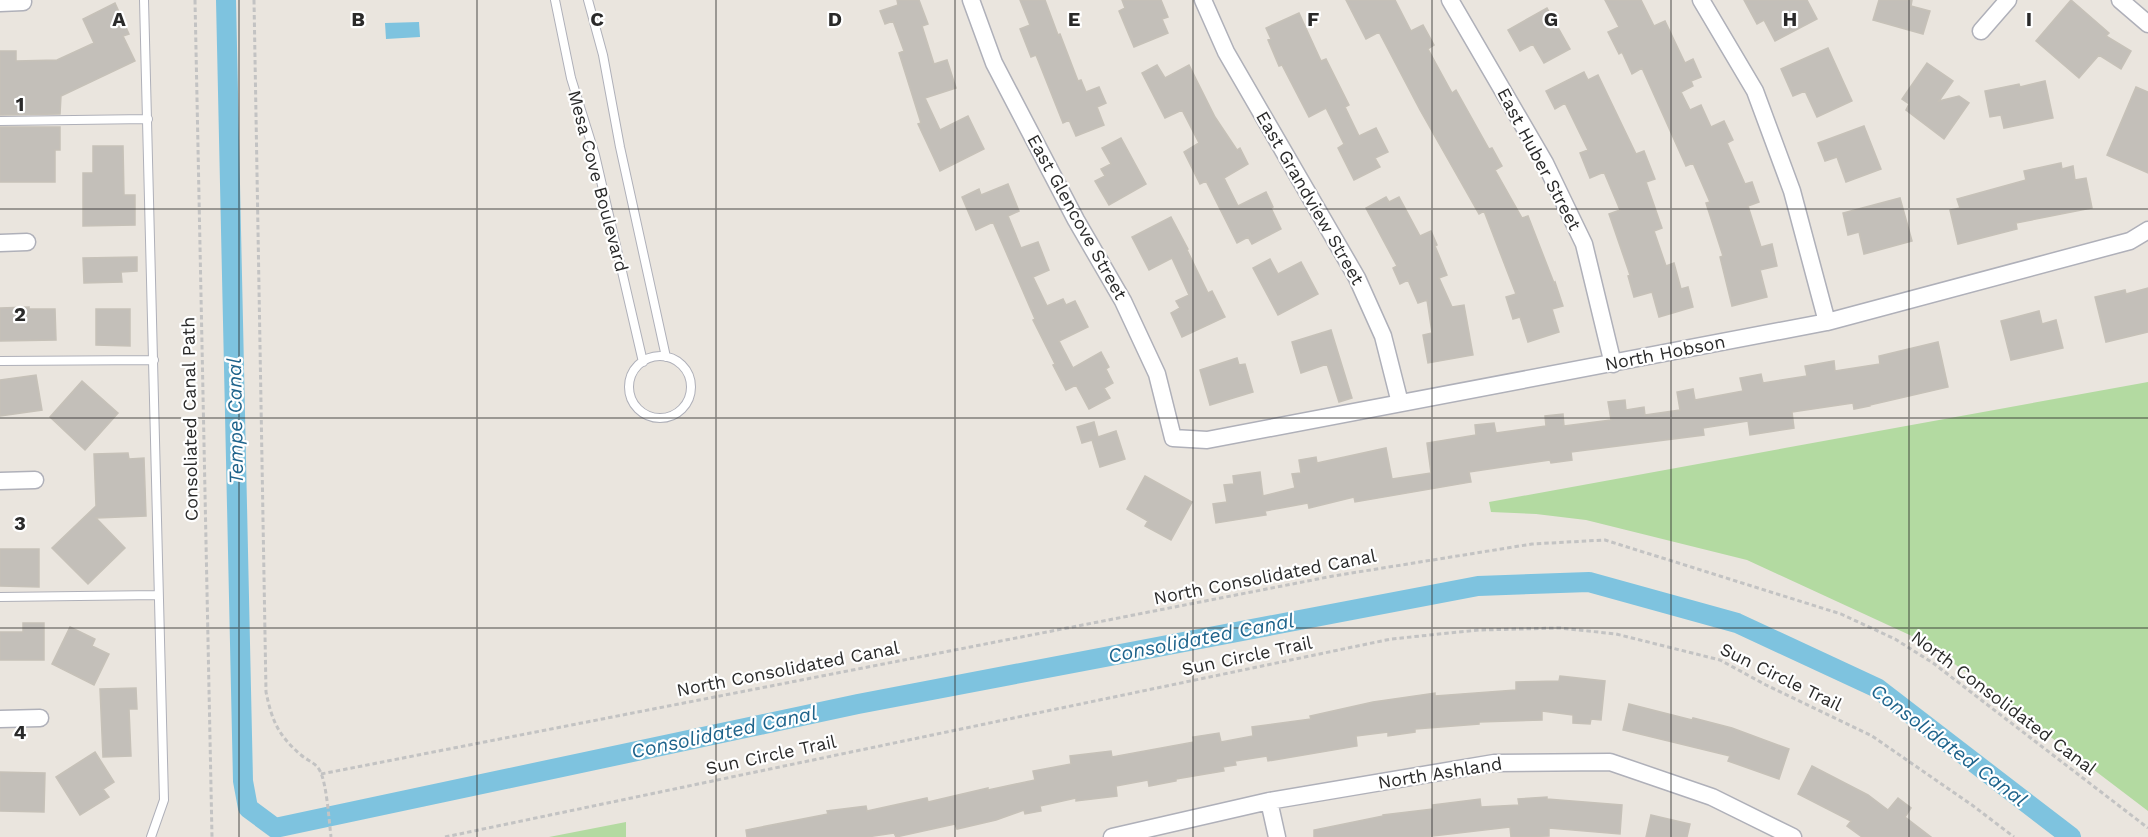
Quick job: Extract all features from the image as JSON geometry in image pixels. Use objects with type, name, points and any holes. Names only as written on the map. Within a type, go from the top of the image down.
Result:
[{"type":"street","name":"East Glencove Street","points":[[971,0],[994,63],[1076,220],[1123,301],[1157,374],[1173,438]]},
{"type":"street","name":"East Grandview Street","points":[[1203,0],[1226,52],[1357,278],[1383,336],[1400,403]]},
{"type":"street","name":"East Huber Street","points":[[1450,0],[1545,163],[1584,244],[1613,364]]},
{"type":"street","points":[[1701,0],[1755,91],[1792,191],[1827,322]]},
{"type":"street","points":[[1981,31],[2008,0]]},
{"type":"street","points":[[2120,0],[2148,24]]},
{"type":"street","points":[[0,3],[23,2]]},
{"type":"street","name":"North Hobson","points":[[1173,438],[1207,440],[1827,322],[2130,241],[2148,230]]},
{"type":"street","points":[[0,243],[27,242]]},
{"type":"street","points":[[0,481],[35,480]]},
{"type":"street","points":[[0,719],[40,718]]},
{"type":"street","name":"North Ashland","points":[[1112,837],[1269,801],[1494,762],[1610,762],[1712,797],[1793,837]]},
{"type":"street","points":[[1269,801],[1277,837]]},
{"type":"lane","points":[[144,0],[164,800],[151,837]]},
{"type":"lane","name":"Mesa Cove Boulevard","points":[[555,0],[571,78],[596,155],[643,362]]},
{"type":"lane","name":"Mesa Cove Boulevard","points":[[588,0],[603,55],[622,158],[666,357]]},
{"type":"lane","points":[[0,121],[147,119]]},
{"type":"lane","points":[[656,356],[666,357],[684,367],[691,386],[690,397],[676,413],[656,418],[647,415],[633,401],[630,382],[633,373],[643,362],[656,356]]},
{"type":"lane","points":[[0,361],[154,360]]},
{"type":"lane","points":[[0,597],[158,594]]},
{"type":"path","name":"Consoliated Canal Path","points":[[195,0],[213,837]]},
{"type":"path","points":[[254,0],[266,692],[270,713],[277,730],[290,745],[315,764],[321,774],[332,837]]},
{"type":"path","name":"North Consolidated Canal","points":[[321,774],[1333,576],[1532,544],[1605,540],[1841,614],[1895,639],[1933,663],[2148,828]]},
{"type":"path","name":"Sun Circle Trail","points":[[445,837],[1391,639],[1479,630],[1560,628],[1616,634],[1720,660],[1872,736],[2014,837]]},
{"type":"green space","points":[[2148,382],[2148,811],[1927,643],[1747,560],[1586,520],[1491,512],[1489,502]]},
{"type":"green space","points":[[626,822],[626,837],[549,837]]},
{"type":"water","points":[[419,22],[420,37],[386,39],[385,23]]},
{"type":"building","points":[[897,0],[919,0],[928,24],[922,26],[934,64],[947,60],[956,88],[925,98],[940,130],[968,116],[984,149],[940,171],[918,124],[921,123],[899,53],[904,51],[893,21],[885,24],[880,11],[898,5]]},
{"type":"building","points":[[1020,0],[1045,0],[1078,81],[1081,80],[1086,92],[1099,87],[1106,103],[1097,107],[1104,125],[1076,136],[1069,120],[1063,123],[1036,55],[1031,57],[1020,29],[1030,25]]},
{"type":"building","points":[[1122,0],[1161,0],[1168,17],[1162,19],[1168,33],[1134,47],[1119,11],[1125,8]]},
{"type":"building","points":[[1346,0],[1395,0],[1411,31],[1423,25],[1434,45],[1428,49],[1452,93],[1456,90],[1489,149],[1492,148],[1502,166],[1495,170],[1522,218],[1528,216],[1563,306],[1552,309],[1559,332],[1528,342],[1520,317],[1513,319],[1506,297],[1516,294],[1484,211],[1479,214],[1379,32],[1366,39]]},
{"type":"building","points":[[1605,0],[1641,0],[1654,26],[1665,21],[1685,63],[1693,59],[1701,77],[1691,81],[1693,86],[1681,92],[1690,110],[1701,105],[1711,127],[1724,121],[1733,140],[1727,143],[1745,184],[1752,182],[1759,202],[1748,206],[1761,247],[1772,244],[1777,266],[1760,270],[1767,297],[1732,306],[1720,257],[1723,256],[1706,203],[1710,202],[1693,163],[1686,166],[1642,68],[1632,74],[1622,52],[1619,54],[1608,32],[1619,27]]},
{"type":"building","points":[[1744,0],[1807,0],[1817,19],[1775,41],[1764,20],[1757,24]]},
{"type":"building","points":[[1879,0],[1912,0],[1911,6],[1930,11],[1923,34],[1873,20]]},
{"type":"building","points":[[2071,0],[2109,33],[2106,36],[2131,51],[2121,69],[2099,55],[2079,78],[2036,41]]},
{"type":"building","points":[[115,3],[129,34],[123,36],[135,61],[61,96],[60,114],[0,115],[0,51],[16,51],[16,61],[57,60],[94,43],[83,19]]},
{"type":"building","points":[[1547,8],[1570,49],[1544,63],[1533,44],[1520,51],[1508,30]]},
{"type":"building","points":[[1299,13],[1321,61],[1326,59],[1349,105],[1345,107],[1359,136],[1376,128],[1388,152],[1375,158],[1380,167],[1354,180],[1338,148],[1344,144],[1326,108],[1309,117],[1282,65],[1279,66],[1268,40],[1271,39],[1266,28]]},
{"type":"building","points":[[1828,48],[1852,101],[1817,117],[1805,91],[1793,96],[1781,69]]},
{"type":"building","points":[[1927,63],[1953,81],[1939,101],[1959,96],[1969,103],[1944,139],[1906,110],[1909,104],[1902,99]]},
{"type":"building","points":[[1157,65],[1165,78],[1189,65],[1215,117],[1237,150],[1240,148],[1248,164],[1224,178],[1238,206],[1266,192],[1281,229],[1252,244],[1248,237],[1237,243],[1206,181],[1200,184],[1184,152],[1199,143],[1182,110],[1165,118],[1142,73]]},
{"type":"building","points":[[1584,72],[1588,80],[1598,75],[1636,154],[1644,151],[1655,179],[1646,182],[1662,228],[1654,231],[1666,266],[1674,263],[1681,289],[1688,287],[1693,307],[1659,317],[1652,292],[1634,297],[1628,276],[1630,275],[1609,214],[1620,210],[1604,172],[1590,178],[1580,153],[1588,150],[1565,103],[1555,109],[1546,91]]},
{"type":"building","points":[[2045,81],[2053,118],[2004,128],[2001,115],[1990,117],[1985,91],[2019,84],[2020,87]]},
{"type":"building","points":[[2136,87],[2148,92],[2148,173],[2107,155]]},
{"type":"building","points":[[1864,126],[1881,169],[1846,182],[1837,157],[1825,161],[1818,143]]},
{"type":"building","points":[[0,127],[60,127],[60,150],[55,150],[55,182],[0,182]]},
{"type":"building","points":[[1121,138],[1146,184],[1109,205],[1095,181],[1105,176],[1101,169],[1111,164],[1102,148]]},
{"type":"building","points":[[93,146],[123,146],[124,195],[135,195],[135,225],[83,226],[83,173],[93,173]]},
{"type":"building","points":[[2061,163],[2062,169],[2073,166],[2075,180],[2086,178],[2092,208],[2016,223],[2017,229],[1958,244],[1950,210],[1960,208],[1957,199],[2026,180],[2024,171]]},
{"type":"building","points":[[1008,184],[1019,211],[1008,216],[1021,248],[1038,242],[1049,270],[1033,277],[1047,306],[1063,299],[1066,305],[1075,301],[1088,327],[1059,341],[1073,368],[1101,352],[1109,367],[1106,369],[1113,383],[1104,388],[1110,398],[1089,409],[1076,385],[1066,390],[1053,365],[1055,364],[1033,320],[1035,319],[993,222],[976,230],[962,197],[979,189],[981,195]]},
{"type":"building","points":[[1386,197],[1389,202],[1399,197],[1420,236],[1431,231],[1447,275],[1439,278],[1452,307],[1464,305],[1473,355],[1428,363],[1423,335],[1432,333],[1427,300],[1418,303],[1408,280],[1400,284],[1393,268],[1397,266],[1366,208]]},
{"type":"building","points":[[1900,198],[1912,241],[1864,254],[1859,232],[1848,235],[1843,213]]},
{"type":"building","points":[[1171,217],[1208,293],[1212,291],[1225,317],[1182,337],[1171,313],[1180,308],[1176,301],[1189,295],[1172,258],[1149,270],[1132,237]]},
{"type":"building","points":[[137,257],[137,271],[121,272],[122,282],[84,283],[83,258]]},
{"type":"building","points":[[1270,259],[1278,274],[1301,262],[1318,294],[1278,315],[1253,268]]},
{"type":"building","points":[[2148,288],[2148,332],[2106,342],[2095,297],[2125,290],[2126,294]]},
{"type":"building","points":[[29,307],[29,309],[55,309],[56,340],[0,341],[0,308]]},
{"type":"building","points":[[96,309],[130,309],[130,346],[96,345]]},
{"type":"building","points":[[2039,311],[2042,324],[2056,320],[2063,348],[2011,360],[2001,321]]},
{"type":"building","points":[[1331,330],[1352,398],[1339,402],[1327,364],[1301,373],[1292,342]]},
{"type":"building","points":[[1938,342],[1948,387],[1854,409],[1853,403],[1792,412],[1794,428],[1750,435],[1748,421],[1703,428],[1704,435],[1571,452],[1572,460],[1551,463],[1550,460],[1469,472],[1471,482],[1355,502],[1354,497],[1309,508],[1308,503],[1265,511],[1266,515],[1216,523],[1213,504],[1227,502],[1224,485],[1234,484],[1233,476],[1260,472],[1263,496],[1295,488],[1292,474],[1301,473],[1299,460],[1316,457],[1317,463],[1386,448],[1392,479],[1431,473],[1427,443],[1476,435],[1475,425],[1494,423],[1496,433],[1546,426],[1545,416],[1563,414],[1564,426],[1611,420],[1608,402],[1625,400],[1626,410],[1644,407],[1645,415],[1680,410],[1677,392],[1693,389],[1695,400],[1743,391],[1740,378],[1761,374],[1763,383],[1807,376],[1805,366],[1834,361],[1835,371],[1880,364],[1879,356]]},
{"type":"building","points":[[1237,358],[1239,365],[1245,364],[1253,392],[1210,405],[1200,370]]},
{"type":"building","points":[[36,375],[42,410],[0,416],[0,380]]},
{"type":"building","points":[[82,381],[118,413],[85,450],[50,417]]},
{"type":"building","points":[[1094,422],[1098,437],[1116,431],[1125,459],[1100,467],[1092,440],[1082,443],[1077,427]]},
{"type":"building","points":[[128,453],[129,459],[144,458],[146,516],[96,518],[125,548],[88,584],[52,548],[96,506],[94,454]]},
{"type":"building","points":[[1145,476],[1192,502],[1171,540],[1145,526],[1148,521],[1127,509]]},
{"type":"building","points":[[0,549],[39,549],[39,587],[0,586]]},
{"type":"building","points":[[23,623],[44,623],[44,660],[0,660],[0,632],[23,632]]},
{"type":"building","points":[[70,627],[95,639],[92,646],[109,654],[94,685],[52,664]]},
{"type":"building","points":[[1560,676],[1605,681],[1601,720],[1591,719],[1590,724],[1573,723],[1573,715],[1542,711],[1542,720],[1479,722],[1479,724],[1415,729],[1415,732],[1388,736],[1388,732],[1356,736],[1357,746],[1268,761],[1267,756],[1235,761],[1236,765],[1223,767],[1224,771],[1149,786],[1148,780],[1116,786],[1117,796],[1076,801],[1076,798],[1040,806],[1041,811],[1025,814],[1024,810],[996,820],[957,829],[955,824],[896,837],[894,833],[867,837],[747,837],[746,830],[828,814],[827,811],[866,806],[867,811],[927,798],[928,802],[1035,780],[1033,771],[1071,764],[1070,756],[1111,751],[1112,757],[1194,742],[1193,737],[1219,733],[1221,742],[1253,736],[1252,727],[1311,719],[1310,716],[1373,702],[1435,693],[1435,696],[1516,690],[1516,682],[1559,681]]},
{"type":"building","points":[[136,688],[137,709],[129,709],[131,756],[103,757],[100,689]]},
{"type":"building","points":[[1629,704],[1732,728],[1789,749],[1779,779],[1728,761],[1730,756],[1623,730]]},
{"type":"building","points":[[95,752],[114,782],[103,789],[109,797],[80,815],[56,777]]},
{"type":"building","points":[[1812,766],[1868,795],[1888,810],[1898,798],[1911,808],[1905,817],[1931,837],[1862,837],[1847,826],[1851,821],[1798,794]]},
{"type":"building","points":[[0,772],[45,773],[44,812],[0,811]]},
{"type":"building","points":[[1547,797],[1547,799],[1622,805],[1620,834],[1549,828],[1549,836],[1511,837],[1510,827],[1424,837],[1314,837],[1314,830],[1383,815],[1433,809],[1433,805],[1480,799],[1481,807],[1519,805],[1518,799]]},
{"type":"building","points":[[1651,815],[1690,824],[1687,837],[1646,837]]},
{"type":"waterway","name":"Tempe Canal","points":[[226,0],[243,781],[248,808],[275,828]]},
{"type":"waterway","name":"Consolidated Canal","points":[[275,828],[858,704],[1478,586],[1589,582],[1737,623],[1877,688],[2071,837]]}]
